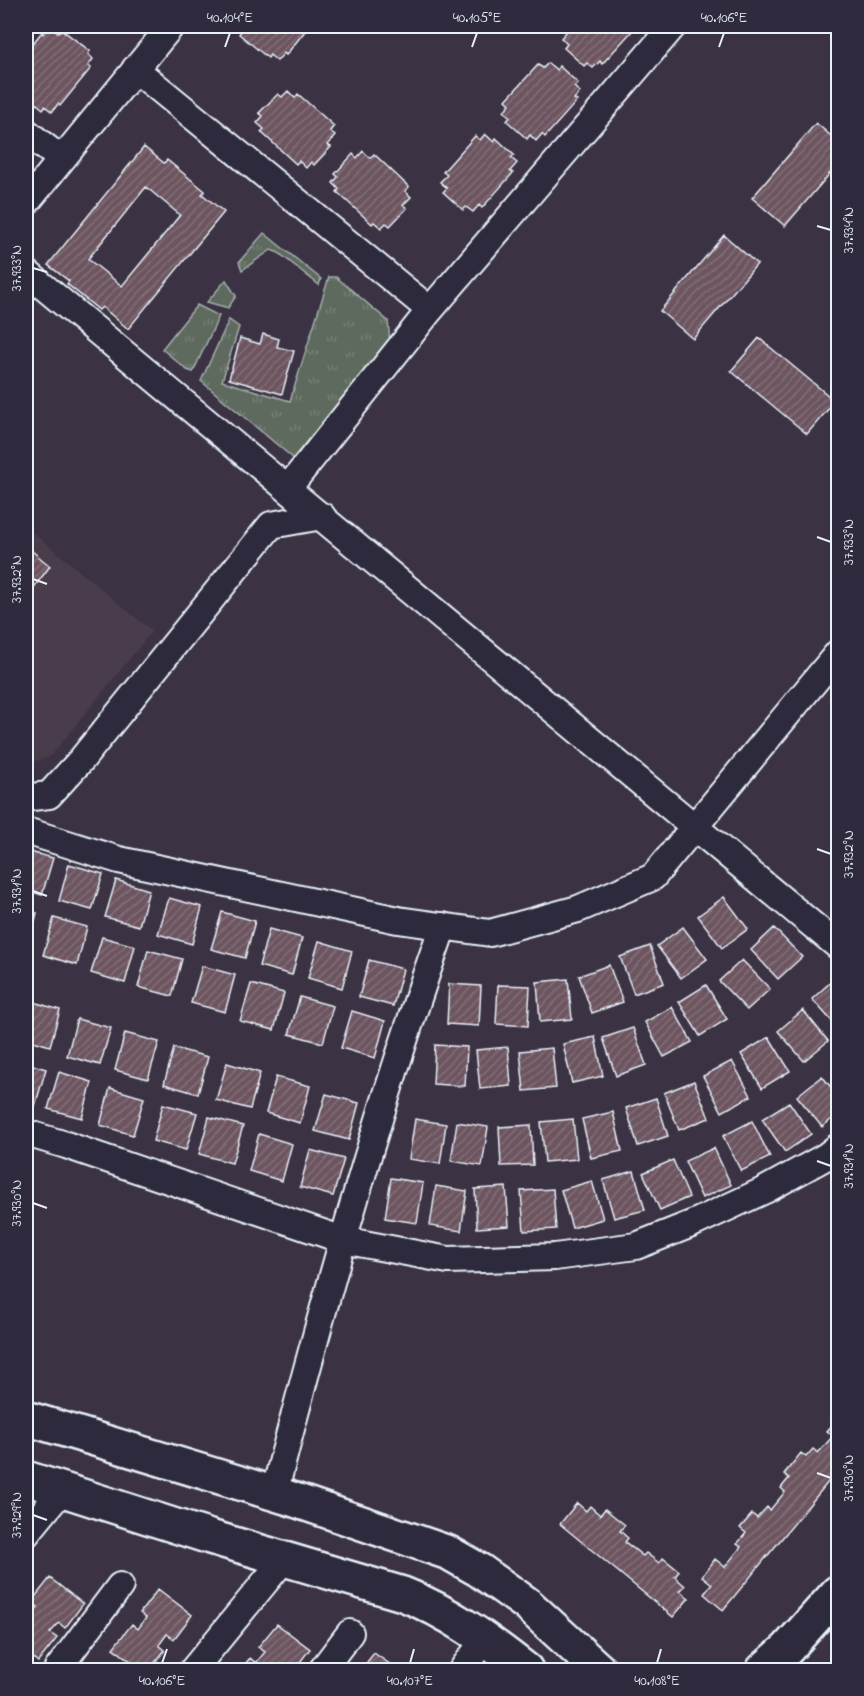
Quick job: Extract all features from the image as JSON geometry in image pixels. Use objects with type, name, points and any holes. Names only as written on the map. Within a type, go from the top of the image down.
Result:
[{"type":"main road","points":[[26,1418],[274,1494],[449,1553],[479,1570],[527,1604],[598,1671]]},
{"type":"main road","points":[[26,1478],[403,1594],[431,1605],[486,1638],[526,1671]]},
{"type":"main road","points":[[763,1671],[787,1649],[838,1592]]},
{"type":"street","points":[[26,203],[171,26]]},
{"type":"street","points":[[288,488],[430,310],[673,26]]},
{"type":"street","points":[[135,69],[430,310]]},
{"type":"street","points":[[26,132],[61,159]]},
{"type":"street","points":[[26,272],[838,946]]},
{"type":"street","points":[[26,795],[32,797],[49,795],[82,759],[271,525],[322,516]]},
{"type":"street","points":[[26,831],[119,860],[398,920],[490,933],[578,909],[653,877],[838,653]]},
{"type":"street","points":[[274,1494],[318,1323],[416,1002],[443,927]]},
{"type":"street","points":[[26,1133],[343,1240],[448,1260],[555,1257],[636,1246],[694,1223],[765,1190],[825,1157],[838,1147]]},
{"type":"street","points":[[26,1534],[62,1490]]},
{"type":"street","points":[[193,1671],[285,1559]]},
{"type":"street","points":[[68,1667],[120,1586]]},
{"type":"street","points":[[322,1671],[350,1632]]},
{"type":"street","points":[[462,1671],[486,1638]]},
{"type":"shaded area","points":[[26,527],[152,631],[50,757],[27,763]]},
{"type":"green space","points":[[264,233],[321,279],[319,285],[279,253],[271,250],[242,270],[239,262]]},
{"type":"green space","points":[[329,277],[336,277],[388,321],[390,342],[293,458],[201,381],[229,320],[239,327],[222,381],[290,401]]},
{"type":"green space","points":[[226,280],[236,296],[228,308],[207,302]]},
{"type":"green space","points":[[197,305],[219,316],[193,372],[187,370],[162,349]]},
{"type":"building","points":[[50,26],[58,32],[62,30],[90,51],[88,54],[93,59],[88,66],[91,68],[60,106],[58,104],[52,112],[45,106],[43,109],[26,95],[26,52],[42,32],[43,34]]},
{"type":"building","points":[[237,26],[309,26],[286,55],[284,53],[277,61],[270,55],[268,58],[239,34],[242,30]]},
{"type":"building","points":[[566,26],[632,26],[634,29],[602,64],[600,61],[593,68],[587,63],[584,66],[564,48],[567,44],[561,38],[567,31],[564,28]]},
{"type":"building","points":[[548,63],[557,70],[559,66],[578,83],[574,87],[580,92],[574,99],[577,101],[545,137],[542,134],[536,141],[530,135],[527,139],[507,121],[510,117],[504,111],[510,104],[506,100],[538,65],[543,68]]},
{"type":"building","points":[[288,91],[295,98],[298,94],[334,126],[330,131],[335,136],[327,145],[331,147],[314,165],[311,162],[306,168],[299,161],[296,164],[261,132],[264,129],[257,123],[263,116],[259,113],[278,94],[282,97]]},
{"type":"building","points":[[816,123],[838,142],[838,164],[785,226],[752,198]]},
{"type":"building","points":[[485,134],[494,142],[496,138],[514,155],[511,158],[517,163],[510,171],[513,173],[482,208],[479,205],[473,212],[466,207],[463,210],[443,192],[447,188],[440,182],[447,175],[443,172],[475,136],[480,140]]},
{"type":"building","points":[[144,147],[164,163],[167,160],[205,191],[202,194],[224,212],[128,329],[102,307],[99,310],[67,284],[69,281],[48,265]],"holes":[[[146,187],[180,215],[122,286],[88,259]]]},
{"type":"building","points":[[363,151],[370,158],[374,154],[409,187],[405,191],[411,197],[403,205],[407,208],[390,226],[386,223],[381,228],[374,222],[372,224],[337,192],[339,189],[333,183],[338,177],[335,174],[353,154],[357,158]]},
{"type":"building","points":[[724,235],[757,264],[693,339],[660,311]]},
{"type":"building","points":[[263,334],[279,339],[277,347],[294,351],[282,394],[229,379],[240,338],[260,344]]},
{"type":"building","points":[[759,338],[835,401],[807,434],[731,371]]},
{"type":"building","points":[[26,546],[50,566],[26,598]]},
{"type":"building","points":[[26,851],[53,858],[42,895],[26,890]]},
{"type":"building","points":[[69,864],[103,874],[92,910],[59,901]]},
{"type":"building","points":[[116,880],[149,890],[139,926],[105,917]]},
{"type":"building","points":[[724,897],[748,929],[722,948],[698,916]]},
{"type":"building","points":[[169,898],[202,907],[192,944],[158,934]]},
{"type":"building","points":[[26,910],[37,913],[27,950],[26,949]]},
{"type":"building","points":[[222,912],[255,921],[245,958],[211,949]]},
{"type":"building","points":[[54,918],[87,927],[77,965],[43,955]]},
{"type":"building","points":[[683,927],[707,959],[681,978],[657,946]]},
{"type":"building","points":[[774,928],[802,957],[778,979],[751,950]]},
{"type":"building","points":[[269,929],[302,938],[292,975],[259,966]]},
{"type":"building","points":[[102,937],[135,946],[125,983],[91,973]]},
{"type":"building","points":[[319,941],[352,951],[342,988],[308,978]]},
{"type":"building","points":[[650,946],[664,983],[634,994],[620,957]]},
{"type":"building","points":[[148,950],[182,959],[172,996],[138,987]]},
{"type":"building","points":[[369,960],[403,969],[393,1006],[359,997]]},
{"type":"building","points":[[742,960],[770,989],[747,1010],[719,981]]},
{"type":"building","points":[[609,965],[623,1002],[592,1013],[579,976]]},
{"type":"building","points":[[202,966],[235,975],[225,1012],[191,1003]]},
{"type":"building","points":[[835,978],[838,981],[838,1028],[812,999]]},
{"type":"building","points":[[568,979],[572,1019],[540,1022],[537,982]]},
{"type":"building","points":[[251,984],[284,993],[274,1030],[240,1021]]},
{"type":"building","points":[[449,984],[481,986],[479,1026],[447,1024]]},
{"type":"building","points":[[498,985],[530,986],[528,1026],[496,1024]]},
{"type":"building","points":[[706,985],[727,1019],[700,1036],[679,1002]]},
{"type":"building","points":[[300,997],[333,1006],[323,1043],[289,1034]]},
{"type":"building","points":[[27,1000],[60,1010],[50,1046],[26,1039]]},
{"type":"building","points":[[672,1007],[692,1042],[664,1057],[645,1022]]},
{"type":"building","points":[[803,1010],[828,1041],[804,1061],[778,1031]]},
{"type":"building","points":[[352,1011],[385,1021],[375,1058],[341,1048]]},
{"type":"building","points":[[77,1019],[111,1028],[100,1065],[67,1056]]},
{"type":"building","points":[[633,1028],[646,1065],[616,1076],[603,1038]]},
{"type":"building","points":[[125,1033],[159,1042],[148,1079],[115,1070]]},
{"type":"building","points":[[595,1037],[603,1076],[572,1083],[563,1044]]},
{"type":"building","points":[[769,1037],[790,1071],[762,1088],[741,1054]]},
{"type":"building","points":[[435,1045],[467,1047],[465,1086],[433,1084]]},
{"type":"building","points":[[508,1047],[511,1086],[480,1089],[476,1050]]},
{"type":"building","points":[[174,1048],[208,1057],[198,1094],[164,1084]]},
{"type":"building","points":[[552,1048],[556,1088],[524,1091],[520,1051]]},
{"type":"building","points":[[732,1061],[751,1096],[722,1112],[703,1076]]},
{"type":"building","points":[[26,1063],[46,1069],[35,1106],[26,1103]]},
{"type":"building","points":[[227,1063],[260,1073],[250,1109],[216,1100]]},
{"type":"building","points":[[59,1072],[92,1082],[82,1118],[48,1109]]},
{"type":"building","points":[[822,1076],[838,1096],[838,1114],[822,1127],[797,1096]]},
{"type":"building","points":[[276,1077],[310,1086],[300,1123],[266,1113]]},
{"type":"building","points":[[694,1081],[709,1118],[679,1130],[664,1093]]},
{"type":"building","points":[[110,1088],[144,1098],[133,1135],[100,1125]]},
{"type":"building","points":[[326,1094],[359,1103],[349,1140],[315,1131]]},
{"type":"building","points":[[656,1098],[668,1136],[638,1146],[626,1108]]},
{"type":"building","points":[[789,1102],[811,1134],[785,1152],[762,1119]]},
{"type":"building","points":[[163,1104],[197,1113],[186,1150],[153,1141]]},
{"type":"building","points":[[613,1112],[622,1151],[591,1158],[582,1119]]},
{"type":"building","points":[[209,1117],[243,1126],[232,1163],[199,1154]]},
{"type":"building","points":[[415,1119],[446,1124],[440,1164],[409,1159]]},
{"type":"building","points":[[573,1119],[577,1159],[545,1162],[541,1122]]},
{"type":"building","points":[[752,1121],[770,1157],[741,1171],[723,1136]]},
{"type":"building","points":[[457,1122],[488,1127],[482,1166],[451,1161]]},
{"type":"building","points":[[531,1125],[533,1165],[501,1166],[499,1127]]},
{"type":"building","points":[[259,1134],[292,1144],[282,1181],[249,1171]]},
{"type":"building","points":[[714,1148],[731,1185],[702,1198],[685,1161]]},
{"type":"building","points":[[310,1150],[344,1159],[333,1196],[300,1187]]},
{"type":"building","points":[[673,1160],[689,1197],[660,1210],[643,1173]]},
{"type":"building","points":[[634,1171],[645,1210],[614,1218],[603,1180]]},
{"type":"building","points":[[391,1178],[423,1183],[417,1223],[385,1218]]},
{"type":"building","points":[[592,1181],[603,1219],[572,1228],[561,1190]]},
{"type":"building","points":[[436,1186],[467,1191],[461,1231],[430,1226]]},
{"type":"building","points":[[506,1187],[509,1226],[477,1228],[475,1189]]},
{"type":"building","points":[[553,1189],[556,1229],[524,1231],[521,1191]]},
{"type":"building","points":[[838,1409],[838,1470],[723,1610],[704,1594],[712,1584],[702,1576],[715,1559],[725,1567],[741,1547],[737,1544],[746,1533],[740,1528],[752,1514],[757,1518],[767,1507],[770,1510],[785,1492],[781,1488],[789,1478],[784,1474],[801,1453],[806,1457],[813,1449],[818,1453],[833,1436],[827,1431],[834,1423],[831,1419]]},
{"type":"building","points":[[577,1503],[586,1511],[590,1506],[600,1515],[605,1509],[625,1525],[620,1531],[628,1538],[625,1542],[643,1556],[646,1553],[659,1563],[663,1558],[679,1571],[675,1577],[685,1586],[680,1591],[689,1598],[673,1617],[560,1524]]},
{"type":"building","points":[[50,1578],[83,1604],[65,1628],[59,1623],[50,1633],[57,1638],[38,1662],[26,1652],[26,1614],[29,1618],[38,1607],[31,1602]]},
{"type":"building","points":[[158,1589],[192,1615],[174,1639],[167,1634],[159,1645],[165,1650],[149,1670],[143,1670],[113,1648],[132,1624],[138,1629],[146,1618],[140,1613]]},
{"type":"building","points":[[277,1624],[310,1649],[294,1670],[285,1668],[284,1670],[240,1670],[250,1658],[256,1663],[265,1652],[258,1647]]},
{"type":"building","points":[[374,1653],[398,1670],[361,1670]]}]
